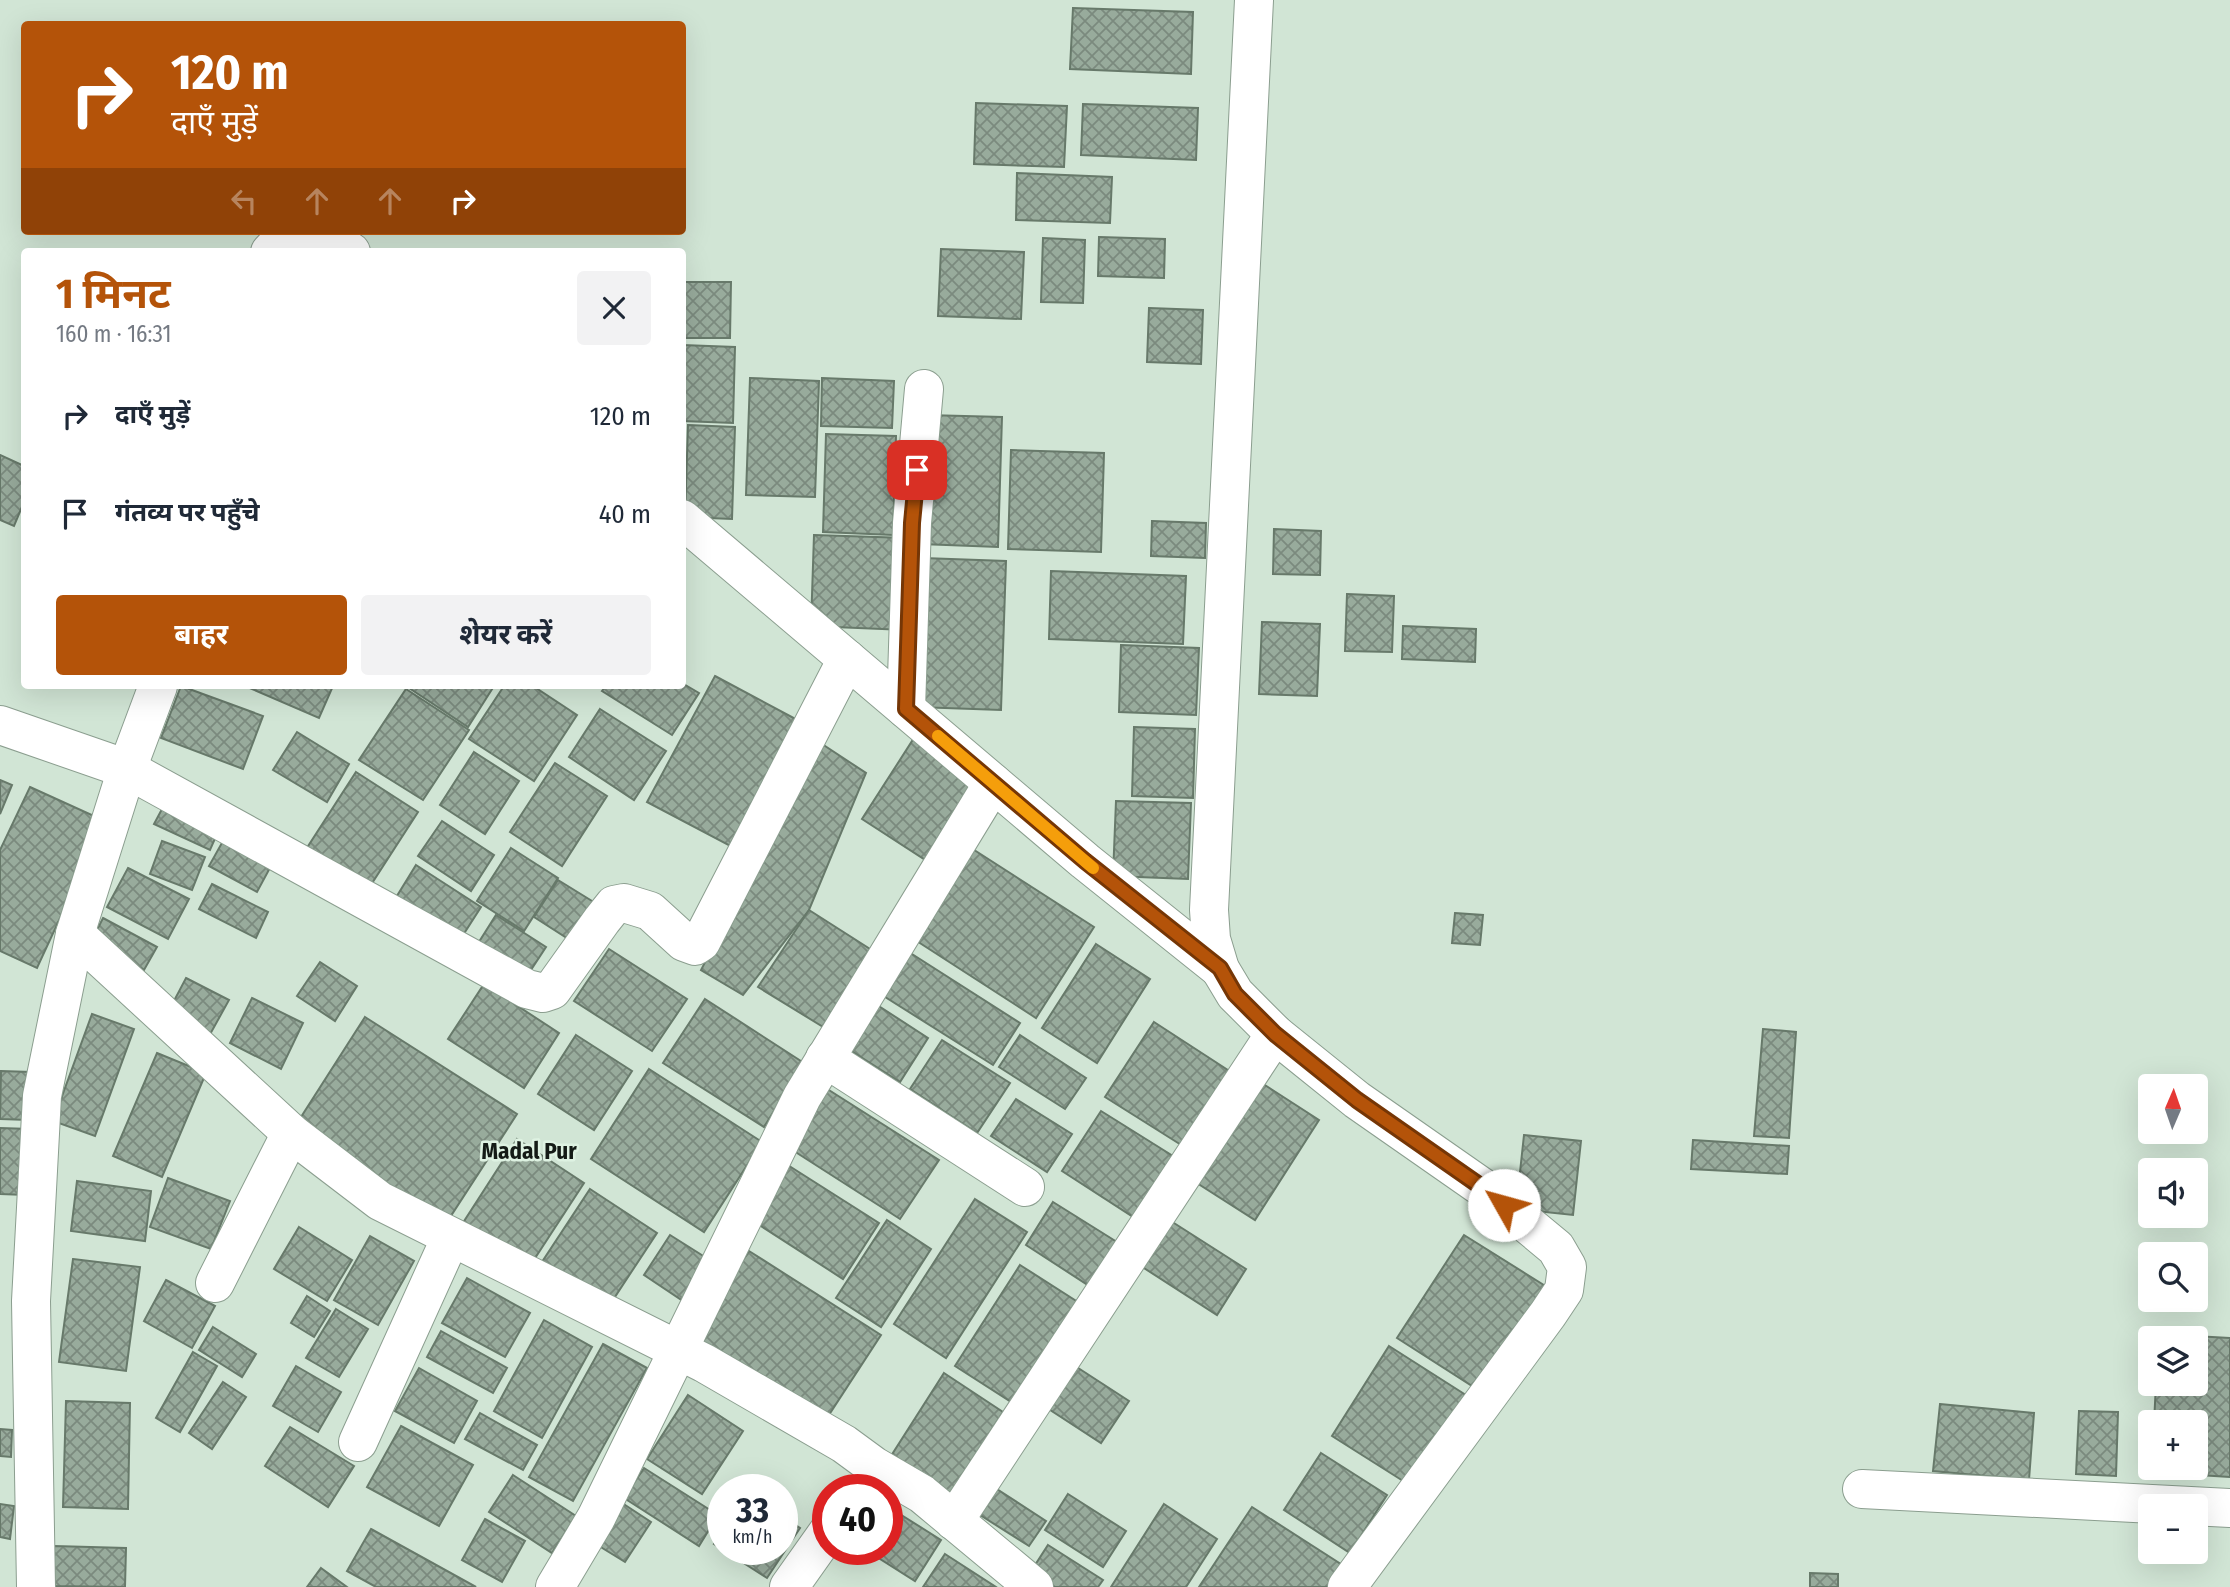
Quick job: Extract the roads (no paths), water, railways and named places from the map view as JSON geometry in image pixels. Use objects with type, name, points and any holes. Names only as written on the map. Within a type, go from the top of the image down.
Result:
[{"type":"street","points":[[1254,0],[1209,910],[1211,939],[1220,968],[1235,994],[1275,1034],[1357,1100],[1486,1190],[1556,1248],[1567,1267],[1564,1290],[1548,1314],[1348,1587]]},
{"type":"street","points":[[274,248],[286,235]]},
{"type":"street","points":[[311,235],[327,238],[344,248]]},
{"type":"street","points":[[906,709],[912,523],[924,389]]},
{"type":"street","points":[[686,523],[1085,861],[1220,968]]},
{"type":"street","points":[[0,725],[127,769],[527,989],[543,993],[552,989],[614,905],[624,903],[650,911],[684,942],[695,946],[701,942],[847,659]]},
{"type":"street","points":[[36,1587],[31,1301],[42,1096],[75,934],[127,769],[157,689]]},
{"type":"street","points":[[555,1587],[596,1518],[802,1097],[993,783]]},
{"type":"street","points":[[75,934],[291,1133],[380,1201],[678,1351],[844,1444],[863,1474]]},
{"type":"street","points":[[954,1521],[1275,1034]]},
{"type":"street","points":[[825,1058],[1025,1187]]},
{"type":"street","points":[[215,1283],[291,1133]]},
{"type":"street","points":[[358,1442],[451,1237]]},
{"type":"street","points":[[903,1489],[922,1494],[1028,1585]]},
{"type":"street","points":[[1862,1489],[2230,1508]]},
{"type":"street","points":[[789,1587],[812,1555]]},
{"type":"district","name":"Madal Pur","points":[[529,1151]]}]
